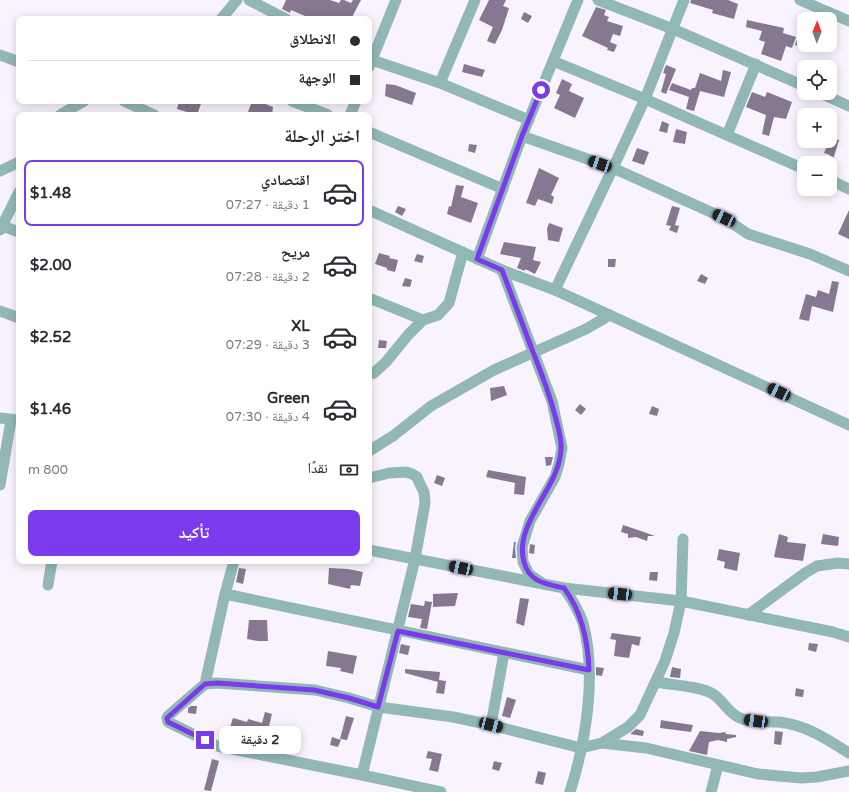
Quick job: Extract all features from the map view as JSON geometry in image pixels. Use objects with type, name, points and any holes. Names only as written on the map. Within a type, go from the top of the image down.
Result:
[{"type":"street","points":[[224,16],[237,0]]},
{"type":"street","points":[[249,0],[280,16]]},
{"type":"street","points":[[372,57],[396,0]]},
{"type":"street","points":[[440,84],[476,0]]},
{"type":"street","points":[[477,259],[522,136],[578,0]]},
{"type":"street","points":[[598,0],[673,29],[797,83]]},
{"type":"street","points":[[555,290],[645,99],[684,0]]},
{"type":"street","points":[[800,0],[849,20]]},
{"type":"street","points":[[0,55],[16,61]]},
{"type":"street","points":[[553,60],[797,166]]},
{"type":"street","points":[[372,63],[440,84],[529,120]]},
{"type":"street","points":[[726,135],[756,64]]},
{"type":"street","points":[[836,100],[849,106]]},
{"type":"street","points":[[65,112],[79,104]]},
{"type":"street","points":[[130,104],[148,112]]},
{"type":"street","points":[[300,104],[320,112]]},
{"type":"street","points":[[372,133],[503,189]]},
{"type":"street","points":[[522,136],[613,168],[724,218],[748,234],[810,254],[849,271]]},
{"type":"street","points":[[0,171],[16,163]]},
{"type":"street","points":[[837,183],[849,189]]},
{"type":"street","points":[[16,198],[1,228],[16,231]]},
{"type":"street","points":[[372,211],[502,270],[555,290],[849,425]]},
{"type":"street","points":[[372,373],[386,362],[423,320],[438,315],[449,303],[463,252]]},
{"type":"street","points":[[502,270],[552,401],[562,448],[555,476],[530,521],[522,547],[524,562],[529,574],[542,584]]},
{"type":"street","points":[[372,299],[423,320]]},
{"type":"street","points":[[0,311],[16,317]]},
{"type":"street","points":[[372,449],[393,436],[431,406],[494,370],[534,354],[586,329],[610,315]]},
{"type":"street","points":[[0,485],[10,419]]},
{"type":"street","points":[[362,774],[415,559],[425,502],[424,492],[412,474],[406,472],[372,477]]},
{"type":"street","points":[[441,792],[362,774],[217,746],[168,722],[167,718],[205,684],[217,683],[314,690],[349,698],[378,707],[453,717],[491,725],[581,748],[602,743],[628,727],[640,715],[665,661],[681,601],[683,539]]},
{"type":"street","points":[[372,551],[564,588],[681,601],[833,632],[849,637]]},
{"type":"street","points":[[748,614],[817,566],[838,563],[849,564]]},
{"type":"street","points":[[48,585],[52,564]]},
{"type":"street","points":[[205,684],[233,564]]},
{"type":"street","points":[[564,588],[570,596],[583,622],[589,670],[587,709],[581,748],[570,792]]},
{"type":"street","points":[[225,594],[589,670]]},
{"type":"street","points":[[491,725],[504,653]]},
{"type":"street","points":[[656,682],[705,690],[714,694],[732,714],[742,720],[778,722],[809,729],[849,753]]},
{"type":"street","points":[[602,743],[646,748],[758,774],[801,778],[818,777],[849,771]]},
{"type":"street","points":[[711,792],[718,765]]},
{"type":"building","points":[[286,0],[330,0],[339,3],[341,0],[344,0],[351,3],[353,0],[361,0],[353,16],[305,16],[291,10],[290,13],[282,9]]},
{"type":"building","points":[[489,0],[506,0],[503,6],[509,8],[502,30],[495,44],[487,41],[493,27],[479,20]]},
{"type":"building","points":[[691,0],[728,0],[738,4],[734,19],[712,13],[713,10],[690,3]]},
{"type":"building","points":[[596,7],[606,10],[604,15],[609,17],[607,21],[623,26],[620,36],[613,34],[610,42],[617,45],[614,52],[607,50],[608,48],[582,36]]},
{"type":"building","points":[[524,12],[532,16],[528,23],[521,19]]},
{"type":"building","points":[[747,20],[784,28],[783,33],[796,37],[792,48],[786,46],[781,61],[761,54],[765,42],[759,40],[762,31],[746,27]]},
{"type":"building","points":[[464,64],[485,70],[482,77],[462,72]]},
{"type":"building","points":[[666,65],[676,69],[666,94],[661,92],[666,74],[663,73]]},
{"type":"building","points":[[723,70],[731,72],[724,97],[700,91],[694,111],[686,109],[689,97],[669,90],[672,83],[691,90],[692,88],[695,88],[700,73],[721,81]]},
{"type":"building","points":[[562,79],[572,84],[569,91],[584,98],[575,118],[554,108],[560,95],[556,93]]},
{"type":"building","points":[[386,84],[395,85],[416,93],[412,105],[385,96]]},
{"type":"building","points":[[752,92],[765,97],[767,92],[792,102],[786,119],[774,117],[769,136],[762,134],[766,115],[746,107]]},
{"type":"building","points":[[178,104],[201,104],[198,112],[187,112],[177,109]]},
{"type":"building","points":[[251,104],[266,104],[273,107],[272,112],[248,112]]},
{"type":"building","points":[[662,121],[669,124],[667,133],[659,131]]},
{"type":"building","points":[[676,129],[687,132],[685,144],[673,142]]},
{"type":"building","points":[[469,144],[477,145],[475,153],[468,151]]},
{"type":"building","points":[[637,148],[649,152],[644,165],[632,161]]},
{"type":"building","points":[[826,148],[837,148],[834,156],[824,153]]},
{"type":"building","points":[[539,168],[559,178],[551,195],[554,197],[552,204],[538,199],[535,206],[526,203]]},
{"type":"building","points":[[456,185],[464,186],[461,197],[478,203],[471,223],[447,214],[449,206],[451,207]]},
{"type":"building","points":[[398,206],[406,209],[402,216],[395,212]]},
{"type":"building","points":[[672,206],[680,208],[675,225],[679,226],[677,233],[669,230],[671,226],[666,225]]},
{"type":"building","points":[[849,210],[849,239],[838,234]]},
{"type":"building","points":[[549,223],[563,228],[559,242],[548,240],[547,229]]},
{"type":"building","points":[[504,242],[536,247],[533,260],[541,262],[535,274],[525,269],[525,271],[517,268],[521,258],[500,254]]},
{"type":"building","points":[[379,253],[390,256],[389,258],[398,260],[395,272],[375,264]]},
{"type":"building","points":[[417,254],[424,256],[422,263],[414,261]]},
{"type":"building","points":[[608,259],[616,259],[615,267],[608,267]]},
{"type":"building","points":[[701,274],[708,278],[705,284],[697,281]]},
{"type":"building","points":[[405,278],[412,280],[410,287],[402,286]]},
{"type":"building","points":[[832,281],[839,282],[833,312],[812,306],[809,321],[799,319],[806,294],[816,297],[818,290],[829,294]]},
{"type":"building","points":[[379,340],[387,341],[386,348],[378,348]]},
{"type":"building","points":[[504,386],[507,395],[491,401],[490,388]]},
{"type":"building","points":[[580,404],[586,409],[581,415],[575,410]]},
{"type":"building","points":[[652,406],[659,409],[657,416],[649,414]]},
{"type":"building","points":[[545,457],[553,457],[551,465],[546,466]]},
{"type":"building","points":[[488,470],[526,477],[524,495],[514,494],[515,483],[486,477]]},
{"type":"building","points":[[437,475],[445,478],[442,486],[434,483]]},
{"type":"building","points":[[623,525],[655,536],[648,536],[647,541],[636,537],[628,538],[628,534],[621,532]]},
{"type":"building","points":[[779,534],[788,537],[787,542],[806,544],[803,561],[774,557]]},
{"type":"building","points":[[823,534],[839,537],[838,546],[821,544]]},
{"type":"building","points":[[514,542],[516,542],[516,558],[512,558]]},
{"type":"building","points":[[530,544],[535,545],[534,554],[529,553]]},
{"type":"building","points":[[719,549],[740,553],[737,571],[724,568],[725,562],[717,560]]},
{"type":"building","points":[[239,568],[246,569],[243,584],[236,582]]},
{"type":"building","points":[[329,568],[348,569],[363,572],[360,586],[351,585],[350,589],[328,584]]},
{"type":"building","points":[[650,572],[658,572],[657,581],[649,580]]},
{"type":"building","points":[[458,593],[455,606],[433,607],[433,594]]},
{"type":"building","points":[[520,598],[529,599],[524,626],[516,623]]},
{"type":"building","points":[[425,601],[432,602],[427,629],[420,628],[422,619],[408,617],[411,604],[424,606]]},
{"type":"building","points":[[249,620],[267,620],[268,641],[247,639]]},
{"type":"building","points":[[612,633],[641,637],[639,646],[632,644],[629,658],[614,656],[616,640],[610,639]]},
{"type":"building","points":[[809,643],[818,644],[816,652],[808,650]]},
{"type":"building","points":[[401,644],[410,646],[408,655],[399,653]]},
{"type":"building","points":[[328,651],[357,656],[353,674],[340,671],[341,668],[326,666]]},
{"type":"building","points":[[596,667],[604,668],[602,676],[596,675]]},
{"type":"building","points":[[672,667],[681,669],[680,678],[670,677]]},
{"type":"building","points":[[405,669],[440,672],[439,680],[446,681],[444,694],[436,693],[438,682],[405,673]]},
{"type":"building","points":[[796,688],[804,690],[803,697],[795,696]]},
{"type":"building","points":[[507,697],[516,700],[510,718],[502,716]]},
{"type":"building","points":[[191,706],[197,706],[196,714],[188,713],[188,708]]},
{"type":"building","points":[[265,712],[272,714],[269,726],[276,729],[273,737],[230,727],[233,718],[247,722],[248,719],[262,723]]},
{"type":"building","points":[[346,716],[354,718],[347,740],[340,739]]},
{"type":"building","points":[[661,720],[693,725],[691,732],[660,728]]},
{"type":"building","points":[[636,729],[644,731],[643,736],[630,734]]},
{"type":"building","points":[[700,731],[719,733],[725,732],[726,734],[736,735],[736,737],[727,739],[727,742],[718,740],[709,742],[707,755],[689,751]]},
{"type":"building","points":[[775,731],[783,732],[781,745],[774,744]]},
{"type":"building","points":[[332,737],[341,740],[338,747],[330,745]]},
{"type":"building","points":[[428,751],[442,754],[438,772],[429,770],[432,759],[426,758]]},
{"type":"building","points":[[212,759],[219,761],[211,791],[204,790]]},
{"type":"building","points":[[494,761],[502,763],[499,771],[492,769]]},
{"type":"building","points":[[538,771],[546,773],[543,785],[535,783]]},
{"type":"route","points":[[205,740],[168,722],[167,718],[205,684],[217,683],[314,690],[349,698],[378,707],[398,631],[589,670],[583,622],[570,596],[564,588],[542,584],[529,574],[524,562],[522,547],[525,534],[530,521],[555,476],[562,448],[552,401],[502,270],[477,259],[522,136],[541,90]]}]
